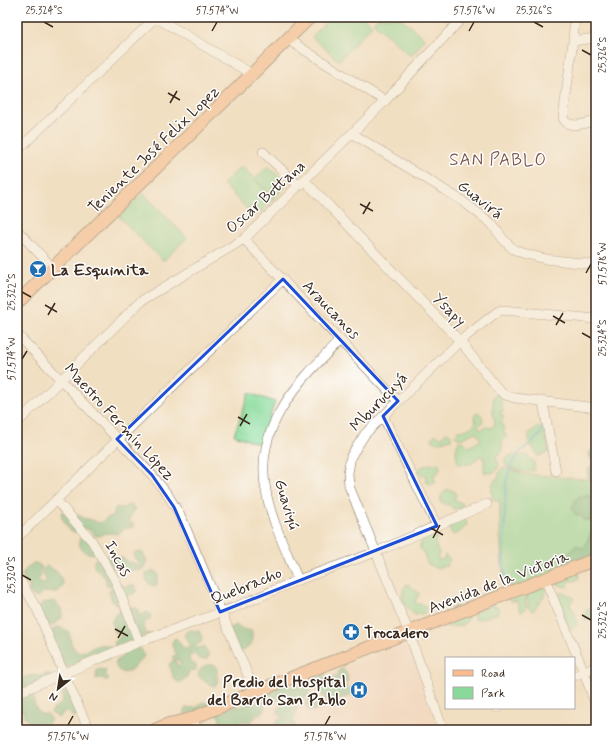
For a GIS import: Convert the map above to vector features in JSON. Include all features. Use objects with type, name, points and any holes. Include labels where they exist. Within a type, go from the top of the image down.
[{"type":"main road","name":"Teniente José Felix Lopez","points":[[17,303],[310,17]]},
{"type":"main road","name":"Avenida de la Victoria","points":[[154,730],[169,724],[190,719],[255,692],[596,559]]},
{"type":"main road","name":"Avenida de la Victoria","points":[[175,730],[190,719]]},
{"type":"street","points":[[17,152],[155,17],[252,74]]},
{"type":"street","name":"Oscar Bottana","points":[[17,423],[141,301],[244,239],[353,134],[463,17]]},
{"type":"street","points":[[575,17],[563,118],[568,124],[575,125],[596,121]]},
{"type":"street","points":[[573,41],[596,38]]},
{"type":"street","points":[[287,39],[385,101]]},
{"type":"street","name":"Guavirá","points":[[353,134],[461,200],[491,223],[513,249],[522,253],[546,259],[596,265]]},
{"type":"street","name":"Ysapy","points":[[263,152],[302,183],[460,341],[497,388],[506,395],[543,403],[596,408]]},
{"type":"street","points":[[17,230],[53,268]]},
{"type":"street","name":"Araucanos","points":[[244,239],[398,401]]},
{"type":"street","points":[[17,538],[283,279]]},
{"type":"street","name":"Mburucuyá","points":[[443,730],[409,633],[349,486],[348,473],[351,456],[365,434],[398,401],[460,341],[497,312],[502,310],[596,319]]},
{"type":"street","name":"Maestro Fermín López","points":[[17,334],[152,475],[171,501],[182,520],[255,692]]},
{"type":"street","name":"Guaviyú","points":[[298,580],[272,514],[266,492],[263,473],[266,444],[276,418],[291,394],[309,372],[340,340]]},
{"type":"street","points":[[543,403],[556,471]]},
{"type":"street","points":[[383,416],[437,526]]},
{"type":"street","name":"Incas","points":[[56,500],[92,541],[115,580],[139,642]]},
{"type":"street","name":"Quebracho","points":[[17,693],[139,642],[220,612],[298,580],[376,552],[487,504]]},
{"type":"street","points":[[17,575],[37,609],[89,730]]},
{"type":"street","points":[[545,580],[584,672],[596,706]]},
{"type":"street","points":[[575,676],[596,667]]},
{"type":"street","points":[[190,719],[197,730]]},
{"type":"highlighted area","points":[[283,279],[398,401],[383,416],[437,526],[220,612],[174,507],[152,475],[117,439]]},
{"type":"shaded area","name":"Predio del Hospital del Barrio San Pablo","points":[[408,642],[438,730],[200,729]]},
{"type":"green space","points":[[330,17],[364,17],[372,25],[339,61],[312,37]]},
{"type":"green space","points":[[378,17],[400,17],[425,39],[411,56],[373,23]]},
{"type":"green space","points":[[242,166],[274,199],[255,217],[223,184]]},
{"type":"green space","points":[[268,166],[288,184],[275,198],[255,179]]},
{"type":"green space","points":[[143,193],[187,238],[163,261],[119,217]]},
{"type":"green space","points":[[249,393],[275,402],[260,444],[234,435]]},
{"type":"green space","points":[[496,394],[499,394],[502,399],[501,402],[503,411],[499,413],[504,416],[501,423],[504,428],[504,433],[507,436],[502,442],[502,452],[495,457],[499,463],[498,469],[492,473],[484,472],[484,458],[479,456],[470,464],[458,464],[456,452],[459,441],[464,442],[469,447],[481,440],[476,432],[460,439],[455,436],[458,431],[468,429],[476,422],[474,416],[478,412],[482,416],[483,421],[478,427],[481,430],[486,427],[492,428],[495,423],[493,397]]},
{"type":"green space","points":[[540,426],[544,429],[549,452],[538,456],[529,441],[529,433]]},
{"type":"green space","points":[[448,432],[451,435],[451,439],[436,443],[433,441],[432,438],[434,435],[441,438]]},
{"type":"green space","points":[[591,450],[596,450],[596,499],[593,498],[591,503],[591,521],[583,520],[583,516],[576,515],[572,509],[579,496],[591,496],[595,486],[588,475],[593,463],[589,455]]},
{"type":"green space","points":[[527,455],[534,462],[534,471],[523,472],[505,465],[505,459],[508,456]]},
{"type":"green space","points":[[596,460],[596,557],[509,591],[503,573],[500,533],[500,502],[494,500],[492,493],[494,481],[499,476],[499,472],[503,467],[522,474],[593,480]]},
{"type":"green space","points":[[439,463],[440,468],[438,473],[433,475],[436,482],[434,484],[430,484],[426,482],[426,475],[422,476],[418,470],[425,465]]},
{"type":"green space","points":[[447,489],[454,491],[456,495],[454,499],[463,504],[461,508],[453,509],[448,503],[447,505],[441,502],[441,496]]},
{"type":"green space","points":[[131,504],[135,509],[132,512],[129,521],[134,527],[125,528],[118,534],[105,533],[96,536],[86,528],[77,533],[69,530],[61,516],[62,512],[71,513],[85,519],[101,523],[105,519],[114,515],[116,507],[122,508]]},
{"type":"green space","points":[[465,517],[467,525],[456,535],[452,534],[450,530],[450,523]]},
{"type":"green space","points":[[595,529],[596,558],[584,555],[583,558],[574,562],[568,561],[567,555],[576,545],[583,548],[590,534]]},
{"type":"green space","points":[[432,531],[437,539],[435,543],[439,554],[437,559],[444,559],[445,555],[450,560],[446,566],[435,568],[427,563],[423,551],[420,549],[422,541]]},
{"type":"green space","points":[[82,535],[91,536],[97,540],[100,546],[95,553],[87,553],[81,549],[79,542]]},
{"type":"green space","points":[[135,552],[142,552],[147,560],[144,568],[141,570],[122,570],[113,563],[120,557],[129,563],[133,562],[135,565],[138,564],[138,561],[134,558]]},
{"type":"green space","points":[[101,556],[107,556],[111,559],[113,585],[106,585],[106,579],[94,567],[94,560]]},
{"type":"green space","points":[[33,563],[37,563],[42,567],[40,572],[41,577],[38,580],[40,583],[45,583],[46,580],[42,571],[47,566],[51,567],[61,577],[63,581],[62,588],[56,592],[42,593],[39,597],[35,597],[30,593],[30,586],[25,583],[22,576],[25,570]]},
{"type":"green space","points":[[578,570],[579,577],[577,580],[568,582],[569,585],[567,587],[559,585],[557,580]]},
{"type":"green space","points":[[151,571],[155,571],[159,575],[157,585],[155,587],[149,584],[146,578],[146,574]]},
{"type":"green space","points":[[407,584],[419,593],[415,600],[416,604],[423,604],[426,607],[425,613],[416,615],[406,606],[403,592]]},
{"type":"green space","points":[[542,584],[545,589],[544,596],[533,611],[529,606],[527,596],[531,592],[531,589]]},
{"type":"green space","points":[[122,585],[126,587],[132,585],[135,586],[137,590],[134,594],[126,596],[121,604],[116,605],[112,601],[109,592],[112,586]]},
{"type":"green space","points":[[521,591],[527,596],[525,603],[527,607],[522,612],[520,611],[517,601],[510,601],[508,598]]},
{"type":"green space","points":[[560,593],[565,593],[574,598],[570,604],[575,614],[577,625],[570,629],[555,600]]},
{"type":"green space","points":[[54,601],[62,609],[62,618],[53,626],[43,624],[37,611],[42,603]]},
{"type":"green space","points":[[595,604],[596,620],[585,620],[586,611]]},
{"type":"green space","points":[[454,605],[468,615],[468,620],[459,626],[447,627],[448,623],[444,613],[446,611],[450,611]]},
{"type":"green space","points":[[489,605],[498,607],[499,610],[497,614],[490,614],[484,618],[474,619],[474,612],[478,609],[482,610],[487,608]]},
{"type":"green space","points":[[132,607],[138,609],[139,616],[147,612],[151,615],[150,619],[144,623],[143,626],[146,633],[151,634],[116,647],[114,643],[122,634],[114,632],[112,624],[113,619],[118,612],[125,612]]},
{"type":"green space","points":[[236,625],[243,629],[252,631],[252,643],[240,653],[230,650],[225,635],[225,631]]},
{"type":"green space","points":[[57,627],[68,631],[71,644],[77,652],[86,651],[98,645],[108,645],[111,647],[112,656],[101,662],[82,658],[80,659],[80,662],[67,668],[56,666],[52,661],[54,659],[49,632]]},
{"type":"green space","points":[[187,631],[199,631],[202,637],[201,643],[195,647],[198,648],[204,646],[209,655],[207,659],[204,660],[199,659],[195,654],[189,656],[190,662],[196,665],[196,670],[190,670],[187,677],[179,683],[173,678],[169,664],[172,661],[175,661],[179,666],[181,664],[179,660],[174,660],[172,658],[173,656],[177,655],[172,647],[172,643],[176,638],[183,648],[188,649],[189,645],[184,635]]},
{"type":"green space","points":[[137,646],[142,650],[144,656],[143,658],[129,671],[124,673],[118,670],[115,664],[117,660],[122,657],[124,652]]},
{"type":"green space","points":[[206,665],[214,666],[217,669],[218,682],[216,686],[206,682],[198,675],[200,670]]},
{"type":"green space","points":[[340,669],[343,669],[347,674],[348,681],[345,685],[352,693],[349,697],[342,697],[337,706],[333,708],[327,703],[314,686],[312,674],[324,672],[326,674],[324,678],[326,680],[332,679],[334,676],[337,676]]},
{"type":"green space","points":[[97,670],[106,670],[105,675],[109,678],[108,681],[101,678],[95,679],[98,675],[96,674]]},
{"type":"green space","points":[[49,673],[51,676],[38,686],[40,692],[34,696],[34,698],[35,706],[39,713],[48,714],[51,721],[41,730],[33,730],[32,728],[39,726],[39,723],[33,726],[23,716],[24,711],[17,711],[17,676],[22,681],[24,680],[23,678],[32,675],[39,676]]},
{"type":"green space","points":[[276,676],[292,687],[300,684],[310,690],[307,697],[300,700],[295,699],[293,702],[297,711],[293,720],[295,726],[292,730],[274,729],[277,721],[283,718],[278,712],[278,709],[282,704],[276,698],[267,702],[264,705],[266,709],[251,722],[239,721],[237,730],[199,730],[200,725],[203,723],[212,725],[219,724],[220,719],[217,714],[235,705],[239,707],[250,703],[256,704],[260,691],[265,683],[272,677]]},
{"type":"green space","points":[[63,690],[69,692],[74,705],[73,707],[78,711],[78,715],[74,718],[67,711],[64,712],[59,718],[51,713],[53,709],[63,702]]},
{"type":"green space","points":[[310,698],[314,700],[317,705],[316,709],[313,711],[309,710],[306,706],[307,700]]},
{"type":"green space","points":[[202,702],[208,703],[210,707],[184,715],[185,708],[197,707]]},
{"type":"waterway","points":[[510,588],[503,566],[506,482],[511,465],[520,452],[540,435],[544,423]]},
{"type":"place","name":"La Esquinita","points":[[38,269]]},
{"type":"place","name":"Trocadero","points":[[351,632]]},
{"type":"place","name":"Predio del Hospital del Barrio San Pablo","points":[[359,690]]},
{"type":"district","name":"SAN PABLO","points":[[498,159]]}]
